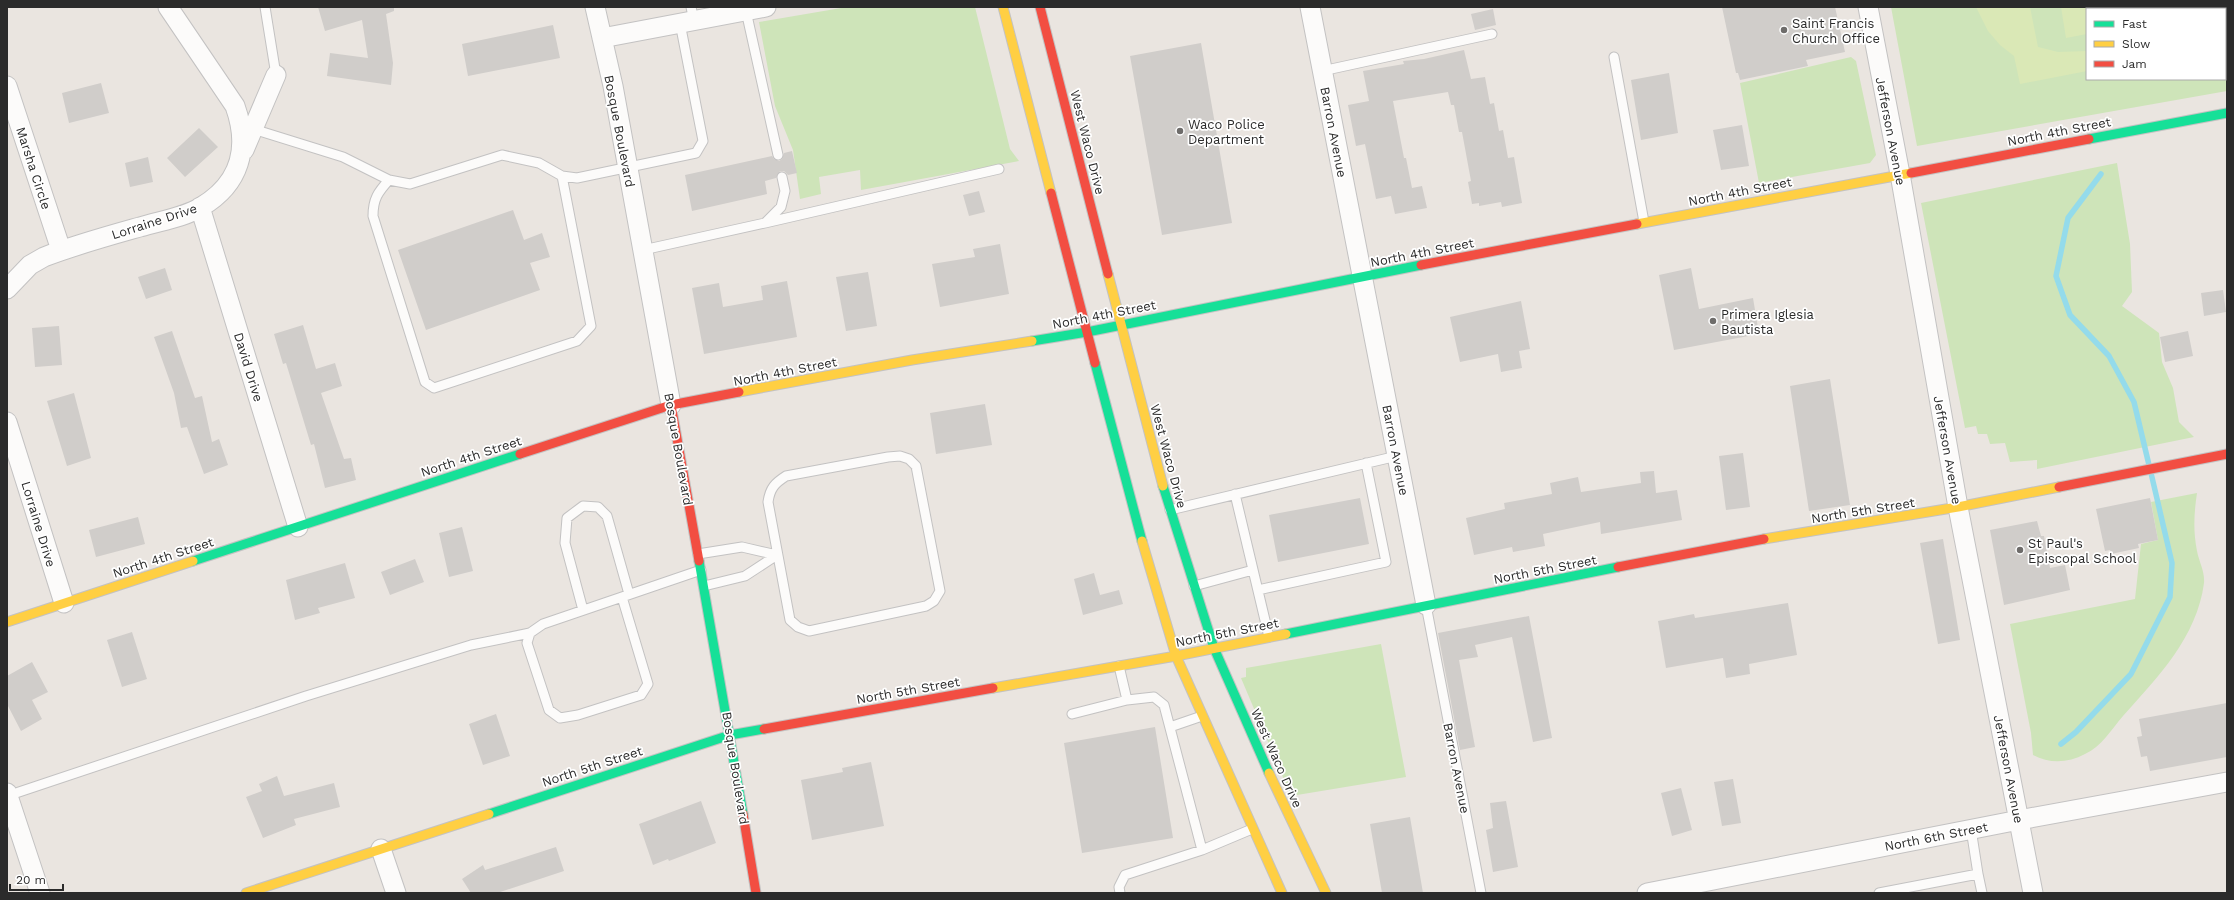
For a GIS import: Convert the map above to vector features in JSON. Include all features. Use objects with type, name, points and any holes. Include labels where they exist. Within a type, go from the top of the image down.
[{"type":"main road","points":[[1003,7],[1128,492],[1176,656],[1252,829],[1282,893]]},
{"type":"main road","name":"West Waco Drive","points":[[1040,7],[1155,461],[1214,648],[1275,786],[1326,893]]},
{"type":"main road","name":"North 4th Street","points":[[7,622],[671,405],[912,360],[1087,332],[1362,276],[2227,113]]},
{"type":"main road","name":"Bosque Boulevard","points":[[671,405],[730,735],[756,893]]},
{"type":"main road","name":"North 5th Street","points":[[246,893],[730,735],[1176,656],[1426,605],[1565,579],[1701,550],[1958,507],[2104,477],[2227,454]]},
{"type":"street","name":"Lorraine Drive","points":[[7,290],[30,265],[61,250],[200,208],[222,192],[238,165],[242,147],[242,136],[240,120],[235,106],[168,7]]},
{"type":"street","name":"Bosque Boulevard","points":[[595,7],[627,166],[671,405]]},
{"type":"street","points":[[602,38],[688,17],[746,11],[766,7]]},
{"type":"street","name":"Barron Avenue","points":[[1310,7],[1426,605]]},
{"type":"street","name":"Jefferson Avenue","points":[[1868,7],[1900,174],[1958,507],[2033,893]]},
{"type":"street","points":[[238,165],[276,76]]},
{"type":"street","name":"Marsha Circle","points":[[7,86],[61,250]]},
{"type":"street","name":"David Drive","points":[[200,208],[298,527]]},
{"type":"street","name":"Lorraine Drive","points":[[7,422],[64,604]]},
{"type":"street","name":"North 6th Street","points":[[1650,893],[1971,829],[2227,782]]},
{"type":"street","points":[[7,795],[40,893]]},
{"type":"street","points":[[381,849],[396,893]]},
{"type":"lane","points":[[265,7],[276,76]]},
{"type":"lane","points":[[746,11],[778,155]]},
{"type":"lane","points":[[253,129],[343,157],[389,180],[410,184],[502,155],[539,163],[562,176],[577,178],[696,152],[703,141],[688,17]]},
{"type":"lane","points":[[1322,71],[1492,34]]},
{"type":"lane","points":[[1614,57],[1644,222]]},
{"type":"lane","points":[[643,250],[999,168]]},
{"type":"lane","points":[[389,180],[376,194],[373,204],[373,216],[425,382],[434,388],[577,341],[591,326],[562,176]]},
{"type":"lane","points":[[765,223],[781,207],[785,191],[782,177]]},
{"type":"lane","points":[[900,456],[909,459],[916,466],[940,591],[934,601],[926,606],[809,631],[798,627],[790,620],[777,555],[768,502],[770,490],[776,482],[786,476],[900,456]]},
{"type":"lane","points":[[1170,510],[1397,456]]},
{"type":"lane","points":[[1258,590],[1386,562],[1366,464]]},
{"type":"lane","points":[[1235,494],[1269,637]]},
{"type":"lane","points":[[530,633],[527,643],[549,710],[560,718],[578,715],[641,695],[648,684],[607,516],[598,507],[583,506],[567,518],[564,543],[583,610]]},
{"type":"lane","points":[[698,554],[742,547],[777,555]]},
{"type":"lane","points":[[704,586],[745,576],[777,555]]},
{"type":"lane","points":[[7,795],[314,694],[471,645],[530,633],[543,624],[701,570]]},
{"type":"lane","points":[[1194,586],[1253,570]]},
{"type":"lane","name":"Barron Avenue","points":[[1426,605],[1481,893]]},
{"type":"lane","points":[[1119,666],[1127,700]]},
{"type":"lane","points":[[1072,714],[1127,700],[1154,697],[1164,705],[1202,850]]},
{"type":"lane","points":[[1170,727],[1202,716]]},
{"type":"lane","points":[[1120,893],[1119,887],[1125,875],[1202,850],[1252,829]]},
{"type":"lane","points":[[1971,829],[1982,893]]},
{"type":"lane","points":[[1879,893],[1978,874]]},
{"type":"green space","points":[[847,7],[975,7],[1010,149],[1019,161],[861,190],[860,170],[819,177],[821,194],[800,199],[793,150],[775,106],[759,22]]},
{"type":"green space","points":[[1891,7],[2227,7],[2227,91],[1917,146]]},
{"type":"green space","points":[[1976,7],[2030,7],[2038,47],[2058,52],[2086,51],[2086,71],[2020,84],[2014,56],[2000,45],[1988,31]]},
{"type":"green space","points":[[2061,7],[2227,7],[2227,9],[2086,8],[2086,34],[2066,38]]},
{"type":"green space","points":[[1851,57],[1856,61],[1876,155],[1870,163],[1759,183],[1740,83]]},
{"type":"green space","points":[[2117,163],[2130,244],[2132,292],[2122,306],[2159,333],[2162,362],[2173,388],[2179,422],[2194,437],[2037,469],[2037,460],[2010,462],[2005,443],[1990,444],[1987,434],[1978,434],[1976,426],[1965,428],[1921,203]]},
{"type":"green space","points":[[2197,493],[2194,529],[2198,555],[2204,574],[2204,583],[2200,603],[2185,639],[2162,671],[2106,737],[2091,751],[2066,761],[2046,760],[2033,755],[2031,733],[2010,624],[2135,599],[2141,544],[2158,540],[2151,502]]},
{"type":"green space","points":[[1381,644],[1406,777],[1291,796],[1241,678],[1246,677],[1246,668]]},
{"type":"building","points":[[318,7],[394,7],[394,11],[386,14],[393,63],[391,85],[327,76],[330,53],[368,58],[362,20],[325,31]]},
{"type":"building","name":"Saint Francis Church Office","points":[[1722,7],[1835,7],[1845,52],[1806,60],[1808,66],[1740,80],[1738,73],[1736,73]]},
{"type":"building","points":[[1493,9],[1496,25],[1475,30],[1471,14]]},
{"type":"building","points":[[553,25],[560,58],[468,76],[462,44]]},
{"type":"building","name":"Waco Police Department","points":[[1201,43],[1232,223],[1162,235],[1130,56]]},
{"type":"building","points":[[1464,50],[1471,79],[1485,77],[1490,104],[1494,103],[1499,131],[1503,130],[1508,158],[1514,157],[1522,203],[1502,207],[1501,202],[1479,206],[1479,203],[1472,204],[1468,182],[1471,181],[1462,132],[1459,132],[1454,105],[1451,105],[1448,92],[1393,101],[1404,158],[1406,158],[1412,188],[1422,186],[1427,208],[1395,214],[1391,196],[1376,199],[1365,144],[1356,146],[1348,105],[1369,101],[1363,71],[1404,64],[1403,61],[1424,59]]},
{"type":"building","points":[[1669,73],[1678,133],[1641,140],[1631,80]]},
{"type":"building","points":[[101,83],[109,113],[69,123],[62,93]]},
{"type":"building","points":[[1742,125],[1749,166],[1721,170],[1713,130]]},
{"type":"building","points":[[199,128],[218,147],[185,177],[167,158]]},
{"type":"building","points":[[792,151],[797,173],[788,175],[784,171],[780,171],[776,178],[765,181],[767,194],[692,211],[685,175],[772,156],[774,159],[779,161],[782,159],[784,153]]},
{"type":"building","points":[[148,157],[153,182],[130,187],[125,163]]},
{"type":"building","points":[[979,191],[985,212],[969,216],[963,195]]},
{"type":"building","points":[[513,210],[524,240],[542,233],[550,257],[530,263],[540,290],[426,330],[398,250]]},
{"type":"building","points":[[1000,244],[1009,294],[940,307],[932,264],[975,257],[973,249]]},
{"type":"building","points":[[165,268],[172,290],[146,299],[138,277]]},
{"type":"building","name":"Primera Iglesia Bautista","points":[[1691,268],[1699,309],[1753,298],[1759,334],[1674,350],[1659,275]]},
{"type":"building","points":[[868,272],[877,326],[846,331],[836,277]]},
{"type":"building","points":[[787,281],[797,337],[704,354],[692,288],[719,283],[723,307],[763,300],[761,286]]},
{"type":"building","points":[[2223,290],[2226,312],[2204,316],[2201,293]]},
{"type":"building","points":[[1521,301],[1530,349],[1519,351],[1522,368],[1501,372],[1498,354],[1460,362],[1450,317]]},
{"type":"building","points":[[303,325],[316,369],[335,363],[342,386],[321,393],[344,459],[351,458],[356,480],[325,488],[314,444],[311,445],[286,363],[283,364],[274,334]]},
{"type":"building","points":[[59,326],[62,365],[35,367],[32,328]]},
{"type":"building","points":[[172,331],[195,398],[202,396],[212,442],[219,439],[228,465],[204,474],[187,427],[181,428],[174,393],[154,337]]},
{"type":"building","points":[[2188,331],[2193,356],[2165,362],[2160,337]]},
{"type":"building","points":[[1830,379],[1850,505],[1809,511],[1790,386]]},
{"type":"building","points":[[74,393],[91,458],[67,466],[47,401]]},
{"type":"building","points":[[985,404],[992,445],[936,454],[930,413]]},
{"type":"building","points":[[1743,453],[1750,507],[1726,510],[1719,456]]},
{"type":"building","points":[[1654,471],[1656,493],[1677,490],[1682,520],[1601,534],[1600,522],[1543,534],[1545,546],[1513,552],[1512,547],[1474,555],[1466,518],[1505,509],[1504,503],[1552,494],[1550,483],[1578,477],[1581,492],[1641,483],[1640,472]]},
{"type":"building","points":[[1360,498],[1369,544],[1278,562],[1269,515]]},
{"type":"building","points":[[2150,498],[2158,540],[2138,544],[2139,548],[2111,554],[2110,550],[2105,551],[2096,509]]},
{"type":"building","points":[[138,517],[145,544],[96,557],[89,530]]},
{"type":"building","name":"St Paul's Episcopal School","points":[[2037,521],[2041,536],[2044,536],[2050,568],[2065,565],[2070,590],[2004,605],[1990,530]]},
{"type":"building","points":[[462,527],[473,571],[449,577],[439,533]]},
{"type":"building","points":[[1943,539],[1960,640],[1938,644],[1920,543]]},
{"type":"building","points":[[415,559],[424,582],[390,595],[381,572]]},
{"type":"building","points":[[345,563],[355,598],[318,608],[320,613],[295,620],[286,580]]},
{"type":"building","points":[[1094,573],[1100,595],[1119,590],[1123,604],[1083,615],[1074,579]]},
{"type":"building","points":[[1788,603],[1797,655],[1749,664],[1750,674],[1726,678],[1723,658],[1666,668],[1658,621],[1694,614],[1695,618]]},
{"type":"building","points":[[1529,616],[1552,738],[1533,742],[1512,637],[1475,645],[1478,657],[1459,660],[1475,747],[1460,750],[1438,633]]},
{"type":"building","points":[[132,632],[147,679],[122,687],[107,640]]},
{"type":"building","points":[[32,662],[48,692],[32,700],[42,719],[21,731],[7,704],[7,676]]},
{"type":"building","points":[[2227,703],[2227,757],[2150,771],[2147,756],[2141,757],[2137,737],[2142,736],[2139,719]]},
{"type":"building","points":[[496,714],[510,756],[483,765],[469,724]]},
{"type":"building","points":[[1155,727],[1173,838],[1082,853],[1064,743]]},
{"type":"building","points":[[871,762],[884,826],[812,840],[801,780],[843,772],[842,768]]},
{"type":"building","points":[[277,776],[284,796],[334,783],[340,807],[294,819],[296,825],[263,838],[246,797],[262,791],[259,784]]},
{"type":"building","points":[[1733,779],[1741,823],[1722,826],[1714,782]]},
{"type":"building","points":[[1681,788],[1692,830],[1672,836],[1661,793]]},
{"type":"building","points":[[701,801],[716,843],[669,861],[668,859],[653,865],[639,824]]},
{"type":"building","points":[[1506,801],[1518,867],[1493,872],[1486,830],[1493,828],[1490,803]]},
{"type":"building","points":[[1410,817],[1423,893],[1382,893],[1370,824]]},
{"type":"building","points":[[556,847],[564,871],[497,893],[471,893],[462,879],[483,865],[485,870]]},
{"type":"waterway","points":[[2101,174],[2068,218],[2056,276],[2070,315],[2109,356],[2134,402],[2149,465]]},
{"type":"waterway","points":[[2061,744],[2076,732],[2131,674],[2170,597],[2172,563],[2151,473]]},
{"type":"traffic: fast","points":[[2089,139],[2227,113]]},
{"type":"traffic: fast","points":[[1032,341],[1087,332],[1421,265]]},
{"type":"traffic: fast","points":[[1095,363],[1142,541]]},
{"type":"traffic: fast","points":[[193,561],[520,454]]},
{"type":"traffic: fast","points":[[1163,486],[1214,648],[1269,773]]},
{"type":"traffic: fast","points":[[699,561],[743,814]]},
{"type":"traffic: fast","points":[[1286,634],[1618,567]]},
{"type":"traffic: fast","points":[[489,814],[730,735],[764,729]]},
{"type":"traffic: slow","points":[[1003,7],[1051,193]]},
{"type":"traffic: slow","points":[[1637,224],[1911,173]]},
{"type":"traffic: slow","points":[[1108,274],[1163,486]]},
{"type":"traffic: slow","points":[[739,392],[912,360],[1032,341]]},
{"type":"traffic: slow","points":[[1764,539],[1958,507],[2059,487]]},
{"type":"traffic: slow","points":[[1142,541],[1176,656],[1282,893]]},
{"type":"traffic: slow","points":[[7,622],[193,561]]},
{"type":"traffic: slow","points":[[993,688],[1176,656],[1286,634]]},
{"type":"traffic: slow","points":[[1269,773],[1326,893]]},
{"type":"traffic: slow","points":[[246,893],[489,814]]},
{"type":"traffic: jam","points":[[1040,7],[1108,274]]},
{"type":"traffic: jam","points":[[1911,173],[2089,139]]},
{"type":"traffic: jam","points":[[1051,193],[1095,363]]},
{"type":"traffic: jam","points":[[1421,265],[1637,224]]},
{"type":"traffic: jam","points":[[520,454],[671,405],[739,392]]},
{"type":"traffic: jam","points":[[671,405],[699,561]]},
{"type":"traffic: jam","points":[[2059,487],[2227,454]]},
{"type":"traffic: jam","points":[[1618,567],[1764,539]]},
{"type":"traffic: jam","points":[[764,729],[993,688]]},
{"type":"traffic: jam","points":[[743,814],[756,893]]},
{"type":"place","name":"Saint Francis Church Office","points":[[1784,30]]},
{"type":"place","name":"Waco Police Department","points":[[1180,131]]},
{"type":"place","name":"Primera Iglesia Bautista","points":[[1713,321]]},
{"type":"place","name":"St Paul's Episcopal School","points":[[2020,550]]}]
